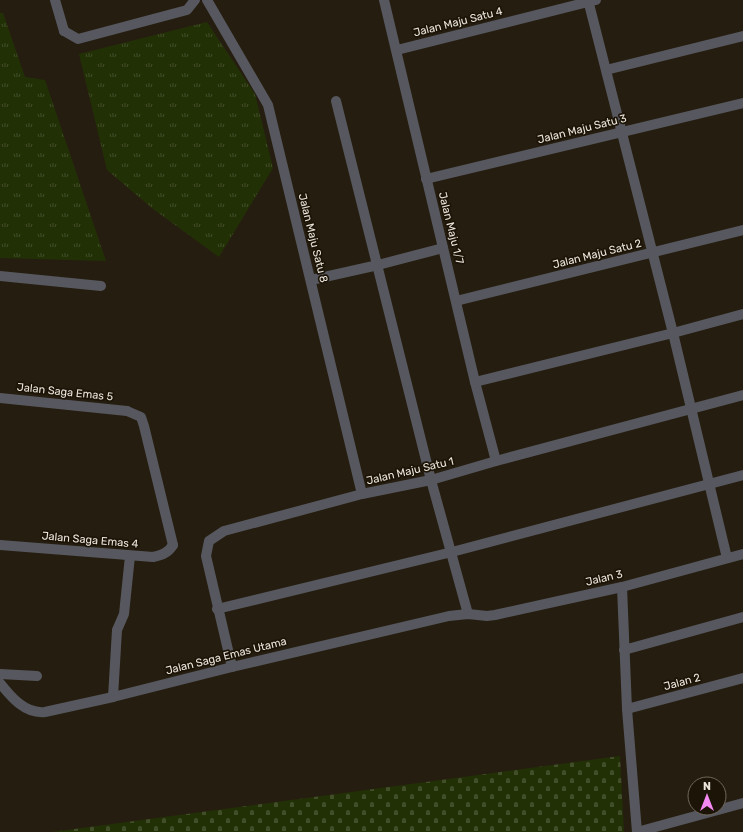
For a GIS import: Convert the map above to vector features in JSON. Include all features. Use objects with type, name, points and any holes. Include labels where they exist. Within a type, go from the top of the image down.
[{"type":"street","points":[[55,0],[64,31],[78,39],[187,10],[196,0]]},
{"type":"street","name":"Jalan Maju Satu 8","points":[[207,0],[268,105],[362,494]]},
{"type":"street","name":"Jalan Maju 1/7","points":[[384,0],[475,382],[496,461]]},
{"type":"street","points":[[590,1],[692,410],[727,558]]},
{"type":"street","name":"Jalan Maju Satu 4","points":[[396,50],[590,1]]},
{"type":"street","points":[[606,70],[743,36]]},
{"type":"street","points":[[336,101],[431,480],[468,614]]},
{"type":"street","name":"Jalan Maju Satu 3","points":[[426,179],[743,103]]},
{"type":"street","name":"Jalan Maju Satu 2","points":[[456,301],[743,230]]},
{"type":"street","points":[[311,280],[378,265],[443,248]]},
{"type":"street","points":[[0,276],[101,286]]},
{"type":"street","points":[[475,382],[673,333],[743,314]]},
{"type":"street","name":"Jalan Maju Satu 1","points":[[232,667],[217,609],[206,556],[209,541],[224,531],[362,494],[431,480],[496,461],[692,410],[743,395]]},
{"type":"street","name":"Jalan Saga Emas 5","points":[[0,398],[127,411],[141,417],[173,545]]},
{"type":"street","points":[[217,609],[452,552],[743,475]]},
{"type":"street","name":"Jalan Saga Emas 4","points":[[0,545],[153,557],[164,554],[170,550],[173,545]]},
{"type":"street","name":"Jalan 3","points":[[468,614],[487,616],[495,615],[622,586],[743,554]]},
{"type":"street","points":[[113,697],[117,630],[124,614],[130,556]]},
{"type":"street","points":[[622,586],[627,709],[637,832],[743,803]]},
{"type":"street","name":"Jalan Saga Emas Utama","points":[[0,683],[17,702],[36,713],[113,697],[232,667],[449,616],[468,614]]},
{"type":"street","points":[[624,650],[743,617]]},
{"type":"street","points":[[0,674],[37,676]]},
{"type":"street","name":"Jalan 2","points":[[627,709],[743,678]]},
{"type":"green space","points":[[0,13],[3,13],[25,77],[45,80],[106,261],[0,258]]},
{"type":"green space","points":[[207,22],[255,94],[273,168],[219,257],[153,209],[107,170],[79,54]]},
{"type":"green space","points":[[620,756],[624,832],[52,832]]}]
